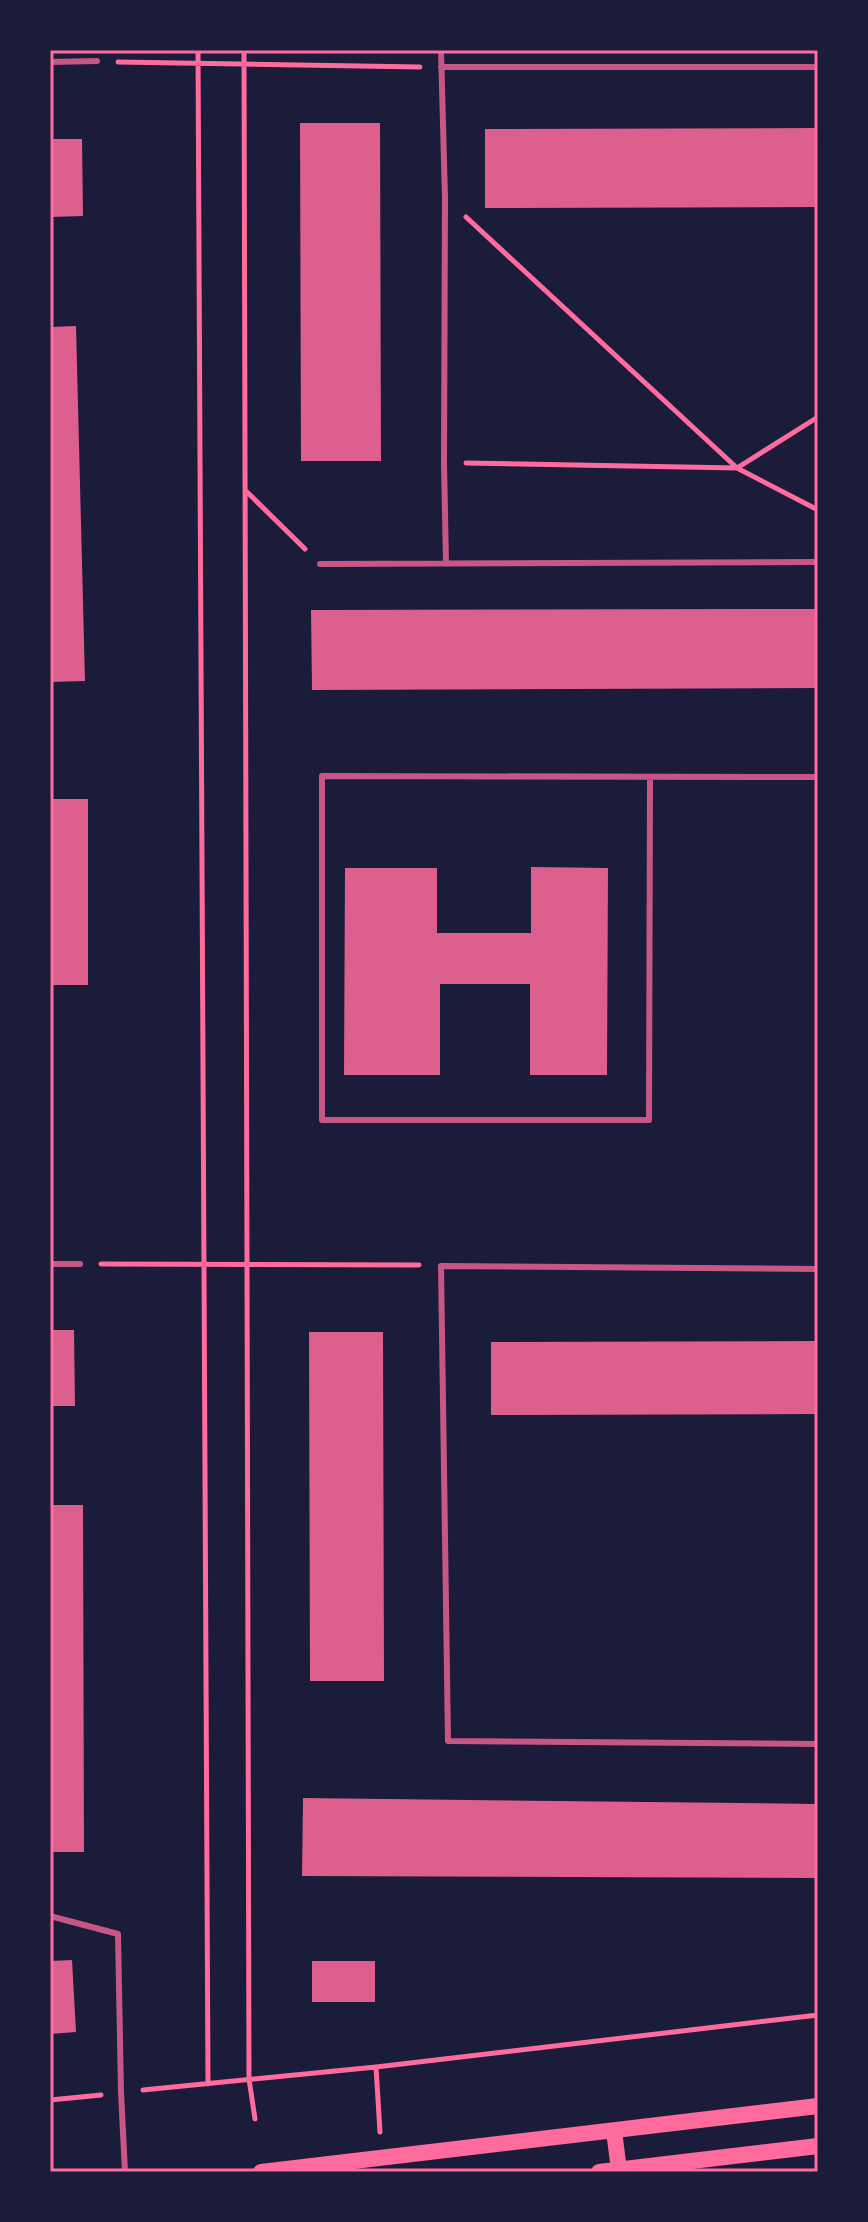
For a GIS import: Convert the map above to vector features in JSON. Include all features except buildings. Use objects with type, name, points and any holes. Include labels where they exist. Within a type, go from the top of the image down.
[{"type":"main road","points":[[261,2172],[818,2106]]},
{"type":"main road","points":[[614,2131],[619,2171]]},
{"type":"main road","points":[[599,2172],[818,2146]]},
{"type":"lane","points":[[441,50],[445,198],[446,563]]},
{"type":"lane","points":[[50,62],[97,61]]},
{"type":"lane","points":[[441,67],[818,67]]},
{"type":"lane","points":[[320,564],[818,562]]},
{"type":"lane","points":[[650,777],[649,1120],[322,1120],[322,776],[818,777]]},
{"type":"lane","points":[[50,1264],[80,1264]]},
{"type":"lane","points":[[818,1269],[441,1266],[448,1741],[818,1744]]},
{"type":"lane","points":[[50,1916],[118,1934],[125,2172]]},
{"type":"path","points":[[198,50],[208,2084]]},
{"type":"path","points":[[244,50],[249,2079],[255,2119]]},
{"type":"path","points":[[97,61],[441,67]]},
{"type":"path","points":[[445,198],[737,468],[818,510]]},
{"type":"path","points":[[444,463],[737,468],[818,417]]},
{"type":"path","points":[[246,490],[320,564]]},
{"type":"path","points":[[80,1264],[441,1266]]},
{"type":"path","points":[[136,2090],[376,2067],[818,2015]]},
{"type":"path","points":[[376,2067],[380,2132]]},
{"type":"path","points":[[50,2100],[105,2094]]}]
